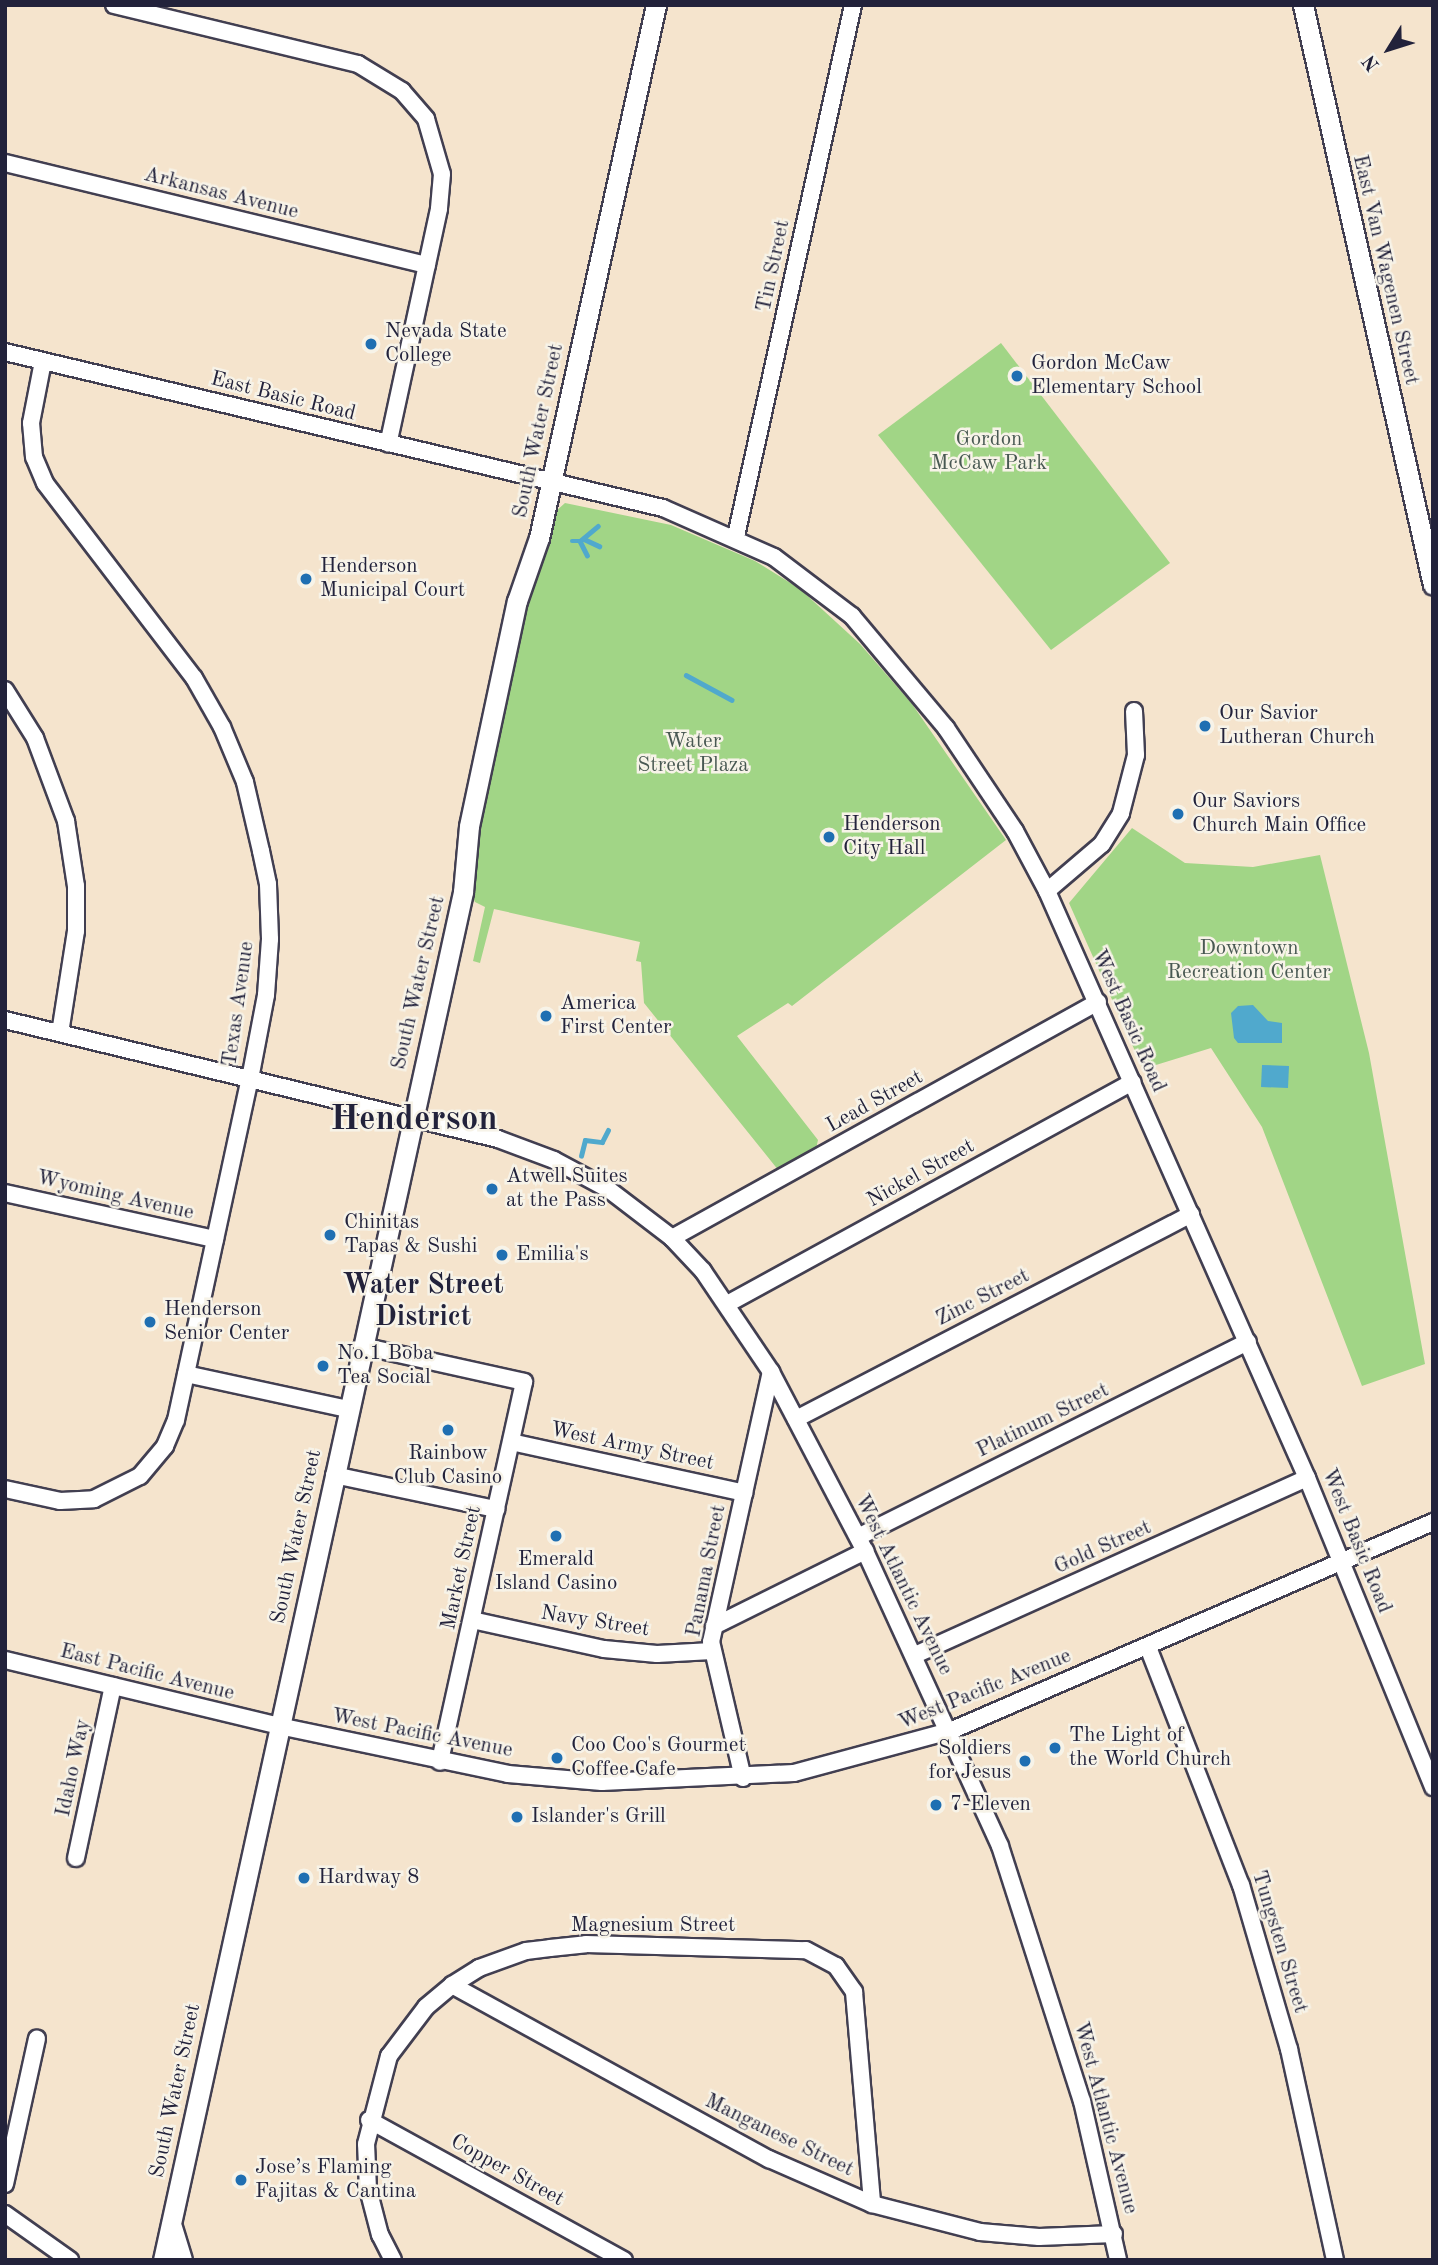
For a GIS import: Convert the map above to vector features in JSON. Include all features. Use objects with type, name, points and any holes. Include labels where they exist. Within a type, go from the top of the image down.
[{"type":"main road","name":"South Water Street","points":[[163,2260],[463,892],[469,826],[511,628],[551,482],[656,5]]},
{"type":"main road","name":"East Van Wagenen Street","points":[[1303,5],[1433,585]]},
{"type":"main road","points":[[171,2224],[182,2260]]},
{"type":"street","points":[[114,5],[358,64],[402,91],[426,119],[436,143],[442,174],[427,265],[388,444]]},
{"type":"street","name":"Tin Street","points":[[736,536],[853,5]]},
{"type":"street","name":"Arkansas Avenue","points":[[5,163],[427,265]]},
{"type":"street","name":"East Basic Road","points":[[5,352],[551,482]]},
{"type":"street","name":"Texas Avenue","points":[[5,1489],[60,1501],[94,1499],[139,1476],[165,1446],[186,1374],[250,1079],[266,995],[270,939],[268,884],[245,782],[194,678],[45,483],[34,457],[30,423],[43,361]]},
{"type":"street","name":"West Basic Road","points":[[551,482],[663,508],[736,536],[825,592],[897,664],[984,785],[1046,891],[1098,1002],[1307,1478],[1433,1787]]},
{"type":"street","points":[[5,690],[35,738],[66,821],[76,886],[76,931],[60,1033]]},
{"type":"street","points":[[1046,891],[1102,844],[1121,813],[1136,755],[1134,712]]},
{"type":"street","name":"Lead Street","points":[[672,1238],[1098,1002]]},
{"type":"street","name":"West Atlantic Avenue","points":[[5,1020],[498,1139],[554,1160],[608,1189],[672,1238],[729,1303],[771,1372],[861,1544],[950,1731],[1000,1846],[1035,1945],[1082,2101],[1118,2260]]},
{"type":"street","name":"Nickel Street","points":[[729,1303],[1133,1082]]},
{"type":"street","name":"Wyoming Avenue","points":[[5,1193],[215,1239]]},
{"type":"street","name":"Zinc Street","points":[[796,1419],[1191,1213]]},
{"type":"street","name":"Platinum Street","points":[[714,1626],[861,1544],[1248,1342]]},
{"type":"street","name":"Market Street","points":[[362,1346],[524,1382],[440,1762]]},
{"type":"street","name":"Panama Street","points":[[743,1778],[712,1651],[714,1626],[771,1372]]},
{"type":"street","points":[[186,1374],[348,1409]]},
{"type":"street","name":"West Army Street","points":[[511,1442],[744,1493]]},
{"type":"street","points":[[334,1475],[496,1509]]},
{"type":"street","name":"Gold Street","points":[[915,1655],[1307,1478]]},
{"type":"street","name":"West Pacific Avenue","points":[[279,1726],[440,1762],[508,1774],[602,1782],[743,1778],[794,1773],[950,1731],[1433,1522]]},
{"type":"street","name":"Navy Street","points":[[472,1620],[604,1649],[657,1654],[712,1651]]},
{"type":"street","name":"Tungsten Street","points":[[1148,1647],[1241,1885],[1289,2049],[1335,2260]]},
{"type":"street","name":"East Pacific Avenue","points":[[5,1660],[279,1726]]},
{"type":"street","name":"Idaho Way","points":[[76,1858],[113,1686]]},
{"type":"street","name":"Magnesium Street","points":[[393,2260],[380,2235],[368,2189],[369,2120],[390,2056],[426,2007],[452,1985],[478,1968],[526,1951],[586,1944],[806,1950],[836,1966],[854,1992],[872,2204]]},
{"type":"street","name":"Manganese Street","points":[[452,1985],[769,2159],[872,2204],[980,2232],[1039,2237],[1114,2234]]},
{"type":"street","points":[[5,2184],[37,2038]]},
{"type":"street","name":"Copper Street","points":[[369,2120],[624,2260]]},
{"type":"street","points":[[5,2214],[70,2260]]},
{"type":"green space","name":"Gordon McCaw Park","points":[[1001,343],[1170,563],[1051,650],[878,435]]},
{"type":"green space","name":"Water Street Plaza","points":[[565,503],[671,525],[755,561],[800,589],[860,644],[912,704],[1006,840],[792,1006],[788,1003],[737,1036],[818,1140],[816,1149],[779,1171],[644,1003],[641,962],[636,961],[640,942],[494,909],[480,963],[473,961],[485,907],[475,902],[471,893],[475,833],[527,593],[547,546],[555,512]]},
{"type":"green space","name":"Downtown Recreation Center","points":[[1132,828],[1185,863],[1253,867],[1320,855],[1369,1053],[1425,1364],[1362,1386],[1262,1127],[1211,1048],[1143,1069],[1069,903]]},
{"type":"water","points":[[1253,1005],[1268,1021],[1282,1023],[1282,1043],[1238,1043],[1234,1038],[1231,1013],[1238,1006]]},
{"type":"water","points":[[1262,1065],[1289,1066],[1288,1088],[1261,1087]]},
{"type":"waterway","points":[[572,541],[580,541],[598,526]]},
{"type":"waterway","points":[[584,539],[599,546]]},
{"type":"waterway","points":[[580,541],[587,555]]},
{"type":"waterway","points":[[686,675],[732,700]]},
{"type":"waterway","points":[[581,1156],[585,1140],[602,1142],[608,1130]]},
{"type":"place","name":"Nevada State College","points":[[371,344]]},
{"type":"place","name":"Gordon McCaw Elementary School","points":[[1017,376]]},
{"type":"place","name":"Henderson Municipal Court","points":[[306,579]]},
{"type":"place","name":"Our Savior Lutheran Church","points":[[1205,726]]},
{"type":"place","name":"Our Saviors Church Main Office","points":[[1178,814]]},
{"type":"place","name":"Henderson City Hall","points":[[829,837]]},
{"type":"place","name":"America First Center","points":[[546,1016]]},
{"type":"place","name":"Atwell Suites at the Pass","points":[[492,1189]]},
{"type":"place","name":"Chinitas Tapas & Sushi","points":[[330,1235]]},
{"type":"place","name":"Emilia's","points":[[502,1255]]},
{"type":"place","name":"Henderson Senior Center","points":[[150,1322]]},
{"type":"place","name":"No.1 Boba Tea Social","points":[[323,1366]]},
{"type":"place","name":"Rainbow Club Casino","points":[[448,1430]]},
{"type":"place","name":"Emerald Island Casino","points":[[556,1536]]},
{"type":"place","name":"The Light of the World Church","points":[[1055,1748]]},
{"type":"place","name":"Coo Coo's Gourmet Coffee Cafe","points":[[557,1758]]},
{"type":"place","name":"Soldiers for Jesus","points":[[1025,1761]]},
{"type":"place","name":"7-Eleven","points":[[936,1805]]},
{"type":"place","name":"Islander's Grill","points":[[517,1817]]},
{"type":"place","name":"Hardway 8","points":[[304,1878]]},
{"type":"place","name":"Jose’s Flaming Fajitas & Cantina","points":[[241,2180]]},
{"type":"district","name":"Henderson","points":[[414,1120]]},
{"type":"district","name":"Water Street District","points":[[423,1302]]}]
